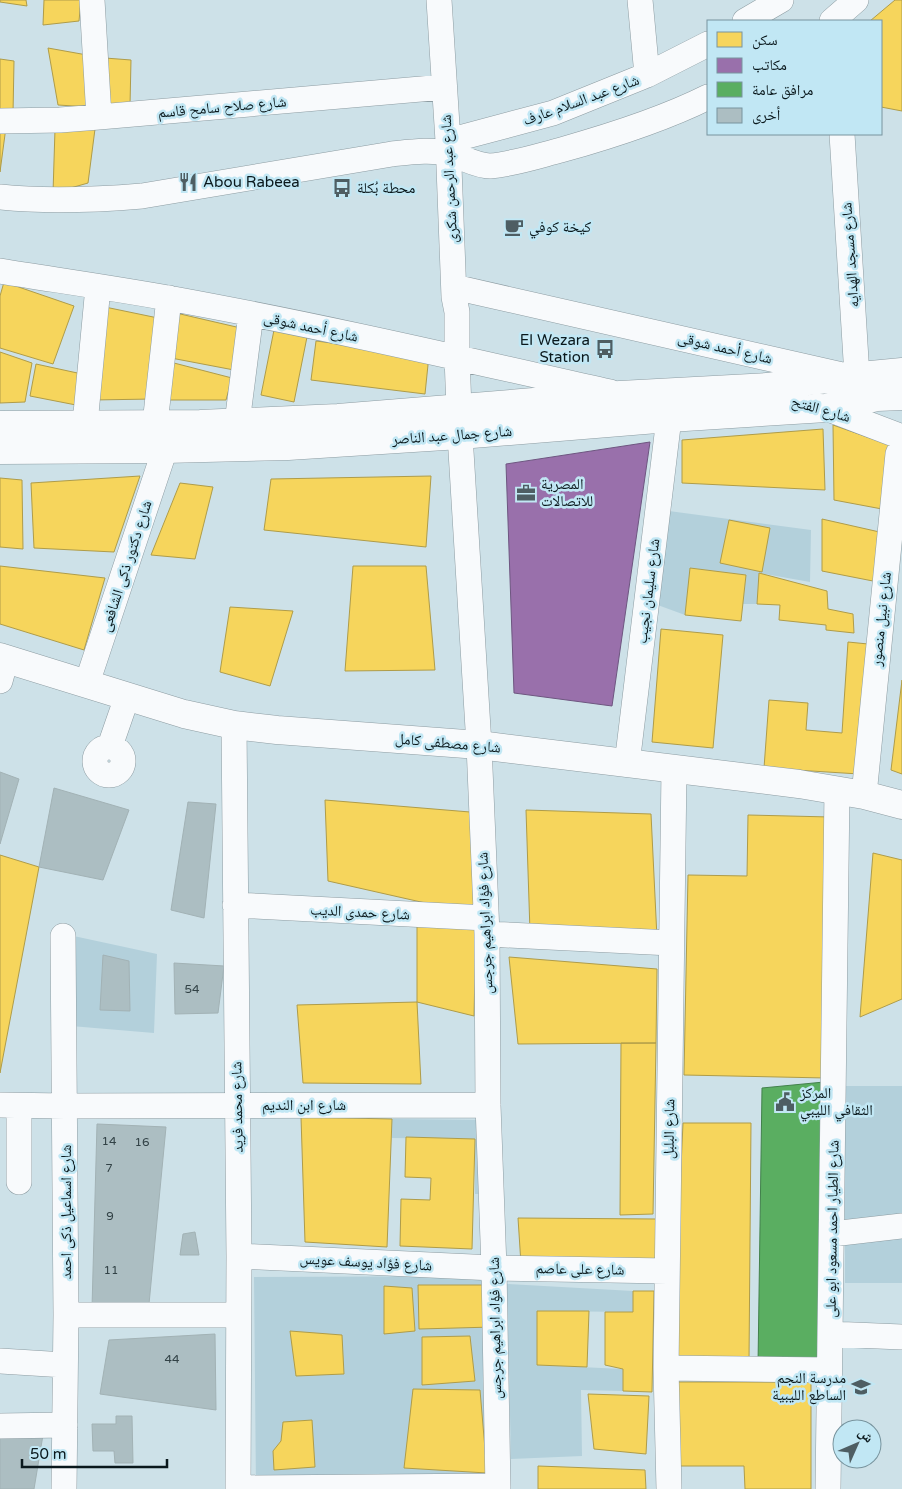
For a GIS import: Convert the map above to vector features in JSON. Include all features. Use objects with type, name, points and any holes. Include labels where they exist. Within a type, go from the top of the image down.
[{"type":"main road","name":"شارع جمال عبد الناصر","points":[[0,425],[237,423],[338,418],[620,395],[767,388],[853,376],[902,372]]},
{"type":"main road","name":"شارع جمال عبد الناصر","points":[[0,450],[288,446],[826,408],[877,397],[902,396]]},
{"type":"main road","name":"شارع مصطفى كامل","points":[[2,666],[87,683],[184,714],[234,725],[479,745],[799,784],[864,795],[902,805]]},
{"type":"street","points":[[92,0],[99,117]]},
{"type":"street","name":"شارع عبد الرحمن شكرى","points":[[439,0],[454,287],[457,312],[457,357]]},
{"type":"street","points":[[640,0],[647,75]]},
{"type":"street","points":[[747,20],[781,0]]},
{"type":"street","points":[[834,15],[856,0]]},
{"type":"street","name":"شارع عبد السلام عارف","points":[[448,147],[554,113],[647,75],[707,45]]},
{"type":"street","name":"شارع صلاح سامح قاسم","points":[[0,121],[60,120],[444,87]]},
{"type":"street","points":[[0,198],[62,200],[142,196],[392,154],[448,147],[480,165],[489,166],[528,159],[616,133],[682,110],[707,97]]},
{"type":"street","name":"شارع مسجد الهدايه","points":[[842,135],[853,376]]},
{"type":"street","name":"شارع أحمد شوقى","points":[[0,271],[169,298],[251,314],[457,357],[620,395]]},
{"type":"street","points":[[85,424],[98,287]]},
{"type":"street","name":"شارع أحمد شوقى","points":[[454,287],[853,376]]},
{"type":"street","points":[[154,424],[169,298]]},
{"type":"street","points":[[237,423],[251,314]]},
{"type":"street","name":"شارع فؤاد ابراهيم جرجس","points":[[457,357],[479,745],[486,926],[488,1105],[494,1268],[498,1488]]},
{"type":"street","name":"شارع الفتح","points":[[738,388],[826,408],[902,437]]},
{"type":"street","name":"شارع سليمان نجيب","points":[[627,764],[669,418]]},
{"type":"street","name":"شارع نبيل منصور","points":[[864,795],[898,454],[902,445]]},
{"type":"street","name":"شارع دكتور ذكى الشافعى","points":[[87,683],[165,449]]},
{"type":"street","points":[[110,746],[127,697]]},
{"type":"street","name":"شارع محمد فريد","points":[[234,725],[236,1105],[239,1256],[238,1488]]},
{"type":"street","name":"شارع البلبل","points":[[670,1489],[666,1368],[674,770]]},
{"type":"street","name":"شارع الطيار احمد مسعود ابو على","points":[[828,1489],[837,790]]},
{"type":"street","name":"شارع حمدى الديب","points":[[235,905],[671,943]]},
{"type":"street","name":"شارع اسماعيل ذكى احمد","points":[[63,936],[66,1315],[64,1489]]},
{"type":"street","name":"شارع ابن النديم","points":[[9,1106],[488,1105]]},
{"type":"street","points":[[9,1106],[19,1182]]},
{"type":"street","points":[[832,1234],[902,1226]]},
{"type":"street","name":"شارع فؤاد يوسف عويس","points":[[239,1256],[494,1268]]},
{"type":"street","name":"شارع على عاصم","points":[[494,1268],[668,1271]]},
{"type":"street","points":[[66,1315],[238,1315]]},
{"type":"street","points":[[830,1334],[902,1337]]},
{"type":"street","points":[[0,1361],[66,1365]]},
{"type":"street","points":[[666,1368],[830,1370]]},
{"type":"street","points":[[0,1426],[65,1425]]},
{"type":"street","points":[[238,1488],[498,1488]]},
{"type":"shaded area","points":[[669,511],[811,530],[810,582],[759,573],[757,604],[743,604],[746,575],[691,568],[685,615],[655,604]]},
{"type":"shaded area","points":[[69,935],[157,954],[154,1033],[71,1026]]},
{"type":"shaded area","points":[[845,1086],[902,1086],[902,1283],[845,1283]]},
{"type":"shaded area","points":[[392,1119],[492,1120],[492,1194],[475,1194],[475,1139],[392,1138]]},
{"type":"shaded area","points":[[500,1276],[498,1489],[256,1489],[254,1277]]},
{"type":"shaded area","points":[[507,1284],[633,1291],[633,1312],[537,1311],[537,1365],[623,1369],[623,1391],[581,1390],[582,1456],[511,1459]]},
{"type":"building: سكن","points":[[0,0],[26,0],[27,6],[0,2]]},
{"type":"building: سكن","points":[[44,0],[81,0],[79,21],[43,25]]},
{"type":"building: سكن","points":[[895,0],[902,0],[902,111],[882,107],[882,20],[871,20]]},
{"type":"building: سكن","points":[[48,48],[87,55],[90,107],[58,105]]},
{"type":"building: سكن","points":[[105,58],[131,60],[130,105],[108,105]]},
{"type":"building: سكن","points":[[0,59],[14,61],[13,114],[0,112]]},
{"type":"building: سكن","points":[[0,127],[6,127],[0,172]]},
{"type":"building: سكن","points":[[55,129],[95,129],[88,183],[53,193]]},
{"type":"building: سكن","points":[[4,282],[74,306],[53,364],[0,348],[0,296]]},
{"type":"building: سكن","points":[[105,307],[158,318],[153,399],[93,400]]},
{"type":"building: سكن","points":[[176,313],[245,329],[234,370],[171,358]]},
{"type":"building: سكن","points":[[274,330],[307,337],[294,402],[261,395]]},
{"type":"building: سكن","points":[[316,341],[429,355],[425,394],[311,380]]},
{"type":"building: سكن","points":[[0,352],[32,363],[25,402],[0,403]]},
{"type":"building: سكن","points":[[174,363],[232,378],[226,400],[168,400]]},
{"type":"building: سكن","points":[[36,364],[82,374],[76,405],[30,396]]},
{"type":"building: سكن","points":[[833,425],[893,446],[882,509],[834,500]]},
{"type":"building: سكن","points":[[823,429],[825,490],[682,483],[682,440]]},
{"type":"building: سكن","points":[[140,476],[114,552],[34,548],[31,483]]},
{"type":"building: سكن","points":[[431,476],[426,547],[264,530],[271,479]]},
{"type":"building: سكن","points":[[0,478],[22,480],[23,549],[0,547]]},
{"type":"building: سكن","points":[[180,483],[213,487],[195,559],[151,555]]},
{"type":"building: سكن","points":[[822,519],[884,533],[878,582],[822,571]]},
{"type":"building: سكن","points":[[729,520],[770,528],[762,572],[720,563]]},
{"type":"building: سكن","points":[[0,566],[105,578],[84,650],[0,624]]},
{"type":"building: سكن","points":[[353,566],[426,566],[435,670],[345,671]]},
{"type":"building: سكن","points":[[690,568],[746,575],[741,621],[685,615]]},
{"type":"building: سكن","points":[[759,573],[827,591],[828,609],[853,614],[854,633],[826,630],[826,625],[779,620],[780,605],[757,604]]},
{"type":"building: سكن","points":[[230,607],[293,611],[270,686],[220,672]]},
{"type":"building: سكن","points":[[661,629],[723,635],[713,748],[652,742]]},
{"type":"building: سكن","points":[[848,642],[868,644],[859,774],[764,768],[769,700],[808,703],[806,730],[842,733]]},
{"type":"building: سكن","points":[[902,680],[902,774],[891,770]]},
{"type":"building: سكن","points":[[325,800],[470,812],[474,914],[328,881]]},
{"type":"building: سكن","points":[[526,810],[651,814],[657,938],[530,932]]},
{"type":"building: سكن","points":[[748,815],[830,817],[826,1078],[684,1075],[688,875],[747,876]]},
{"type":"building: سكن","points":[[873,853],[902,860],[902,999],[860,1017]]},
{"type":"building: سكن","points":[[0,855],[39,867],[0,1073]]},
{"type":"building: سكن","points":[[417,917],[476,929],[474,1016],[417,1002]]},
{"type":"building: سكن","points":[[509,957],[657,969],[656,1043],[518,1044]]},
{"type":"building: سكن","points":[[417,1002],[421,1084],[303,1083],[297,1005]]},
{"type":"building: سكن","points":[[621,1043],[656,1043],[653,1214],[620,1215]]},
{"type":"building: سكن","points":[[301,1117],[392,1119],[387,1247],[305,1242]]},
{"type":"building: سكن","points":[[683,1123],[751,1123],[749,1361],[672,1366]]},
{"type":"building: سكن","points":[[406,1137],[475,1139],[472,1249],[400,1246],[401,1199],[430,1200],[431,1178],[405,1177]]},
{"type":"building: سكن","points":[[518,1218],[656,1219],[657,1267],[521,1264]]},
{"type":"building: سكن","points":[[418,1285],[491,1285],[493,1327],[419,1329]]},
{"type":"building: سكن","points":[[384,1286],[412,1288],[415,1331],[384,1334]]},
{"type":"building: سكن","points":[[633,1291],[654,1291],[652,1392],[623,1391],[623,1369],[605,1365],[605,1312],[633,1312]]},
{"type":"building: سكن","points":[[537,1311],[589,1311],[587,1367],[537,1365]]},
{"type":"building: سكن","points":[[290,1331],[342,1335],[344,1374],[296,1376]]},
{"type":"building: سكن","points":[[470,1336],[475,1381],[422,1385],[422,1337]]},
{"type":"building: سكن","points":[[677,1382],[811,1382],[811,1489],[745,1489],[744,1466],[677,1466]]},
{"type":"building: سكن","points":[[413,1389],[480,1390],[487,1473],[404,1468]]},
{"type":"building: سكن","points":[[588,1394],[649,1396],[646,1454],[594,1449]]},
{"type":"building: سكن","points":[[312,1420],[315,1467],[274,1470],[273,1451],[281,1441],[283,1422]]},
{"type":"building: سكن","points":[[538,1466],[645,1470],[646,1489],[538,1489]]},
{"type":"building: مكاتب","points":[[650,442],[612,706],[514,693],[506,464]]},
{"type":"building: مرافق عامة","points":[[824,1082],[817,1365],[758,1365],[762,1088]]},
{"type":"building: أخرى","points":[[0,772],[19,779],[0,844]]},
{"type":"building: أخرى","points":[[54,788],[129,810],[103,880],[39,867]]},
{"type":"building: أخرى","points":[[188,802],[216,804],[204,918],[171,910]]},
{"type":"building: أخرى","points":[[103,955],[129,961],[130,1011],[100,1010]]},
{"type":"building: أخرى","points":[[174,963],[224,966],[218,1013],[175,1014]]},
{"type":"building: أخرى","points":[[97,1124],[166,1127],[149,1304],[92,1308]]},
{"type":"building: أخرى","points":[[195,1232],[199,1255],[180,1255],[183,1234]]},
{"type":"building: أخرى","points":[[215,1334],[216,1410],[100,1394],[109,1340]]},
{"type":"building: أخرى","points":[[116,1416],[132,1416],[133,1463],[115,1463],[114,1451],[93,1451],[92,1424],[116,1424]]},
{"type":"building: أخرى","points":[[0,1435],[43,1435],[34,1489],[0,1489]]},
{"type":"place","name":"Abou Rabeea","points":[[188,182]]},
{"type":"place","name":"محطة بُكلة","points":[[342,188]]},
{"type":"place","name":"كيخة كوفي","points":[[514,227]]},
{"type":"place","name":"El Wezara Station","points":[[605,349]]},
{"type":"place","name":"المصرية للاتصالات","points":[[526,493]]},
{"type":"place","name":"المركز الثقافي الليبي","points":[[785,1102]]},
{"type":"place","name":"مدرسة النجم الساطع الليبية","points":[[861,1387]]}]
